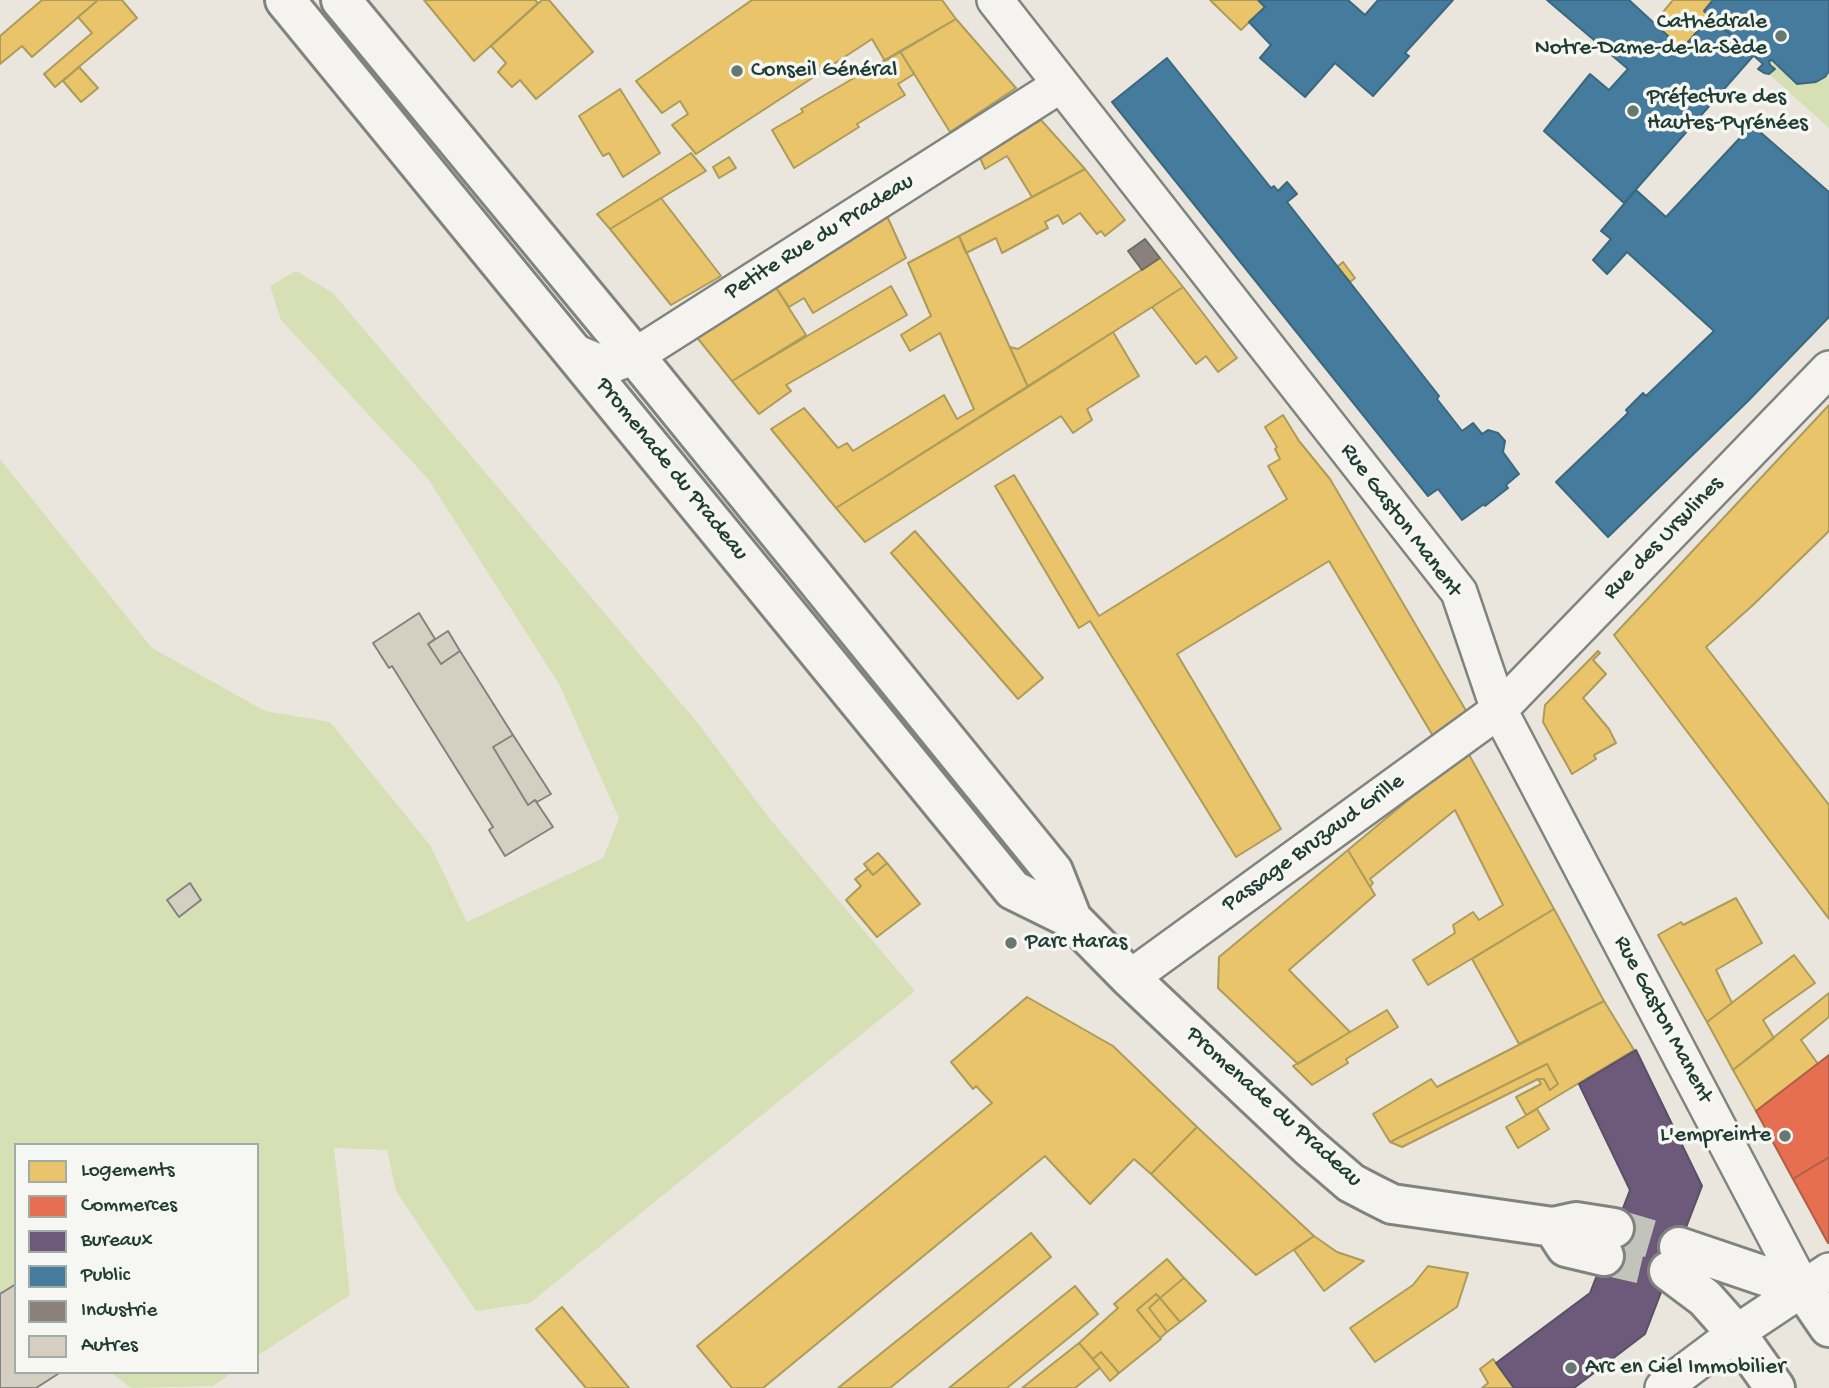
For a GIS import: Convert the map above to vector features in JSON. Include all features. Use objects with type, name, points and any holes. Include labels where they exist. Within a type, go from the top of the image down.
[{"type":"street","name":"Promenade du Pradeau","points":[[285,0],[1013,890],[1072,919],[1129,978],[1308,1146],[1351,1182],[1392,1204],[1553,1227],[1576,1222],[1609,1242]]},
{"type":"street","name":"Promenade du Pradeau","points":[[341,0],[1054,871],[1072,919]]},
{"type":"street","name":"Rue Gaston Manent","points":[[995,0],[1459,592],[1499,710],[1816,1280]]},
{"type":"street","name":"Petite Rue du Pradeau","points":[[574,352],[608,366],[635,356],[1060,85]]},
{"type":"street","name":"Rue des Ursulines","points":[[1499,710],[1829,369]]},
{"type":"street","name":"Passage Bruzaud Grille","points":[[1129,978],[1499,710]]},
{"type":"street","points":[[1775,1388],[1736,1333],[1674,1259],[1816,1280]]},
{"type":"street","points":[[1816,1280],[1829,1327]]},
{"type":"street","points":[[1662,1388],[1736,1333],[1816,1280]]},
{"type":"green space","points":[[1772,60],[1797,84],[1816,82],[1829,71],[1829,128],[1769,74],[1775,69],[1770,65],[1769,61]]},
{"type":"green space","points":[[296,271],[333,293],[697,722],[770,819],[915,991],[530,1303],[476,1311],[396,1191],[387,1150],[334,1148],[350,1295],[259,1355],[259,1143],[14,1143],[14,1285],[0,1294],[0,459],[152,648],[265,711],[330,722],[430,845],[467,922],[603,858],[619,818],[559,684],[428,479],[281,320],[270,286]]},
{"type":"green space","points":[[113,1374],[230,1374],[213,1386],[131,1388]]},
{"type":"building: Logements","points":[[42,0],[98,0],[32,57],[22,46],[0,64],[0,36]]},
{"type":"building: Logements","points":[[98,0],[122,0],[137,18],[55,87],[44,74],[92,33],[78,17]]},
{"type":"building: Logements","points":[[424,0],[535,0],[538,3],[474,61]]},
{"type":"building: Logements","points":[[542,0],[549,0],[593,52],[536,99],[520,80],[512,87],[498,72],[506,63],[491,46]]},
{"type":"building: Logements","name":"Conseil Général","points":[[752,0],[942,0],[956,19],[885,61],[872,39],[696,154],[672,125],[688,114],[680,101],[662,113],[636,81]]},
{"type":"building: Logements","points":[[1210,0],[1258,0],[1265,7],[1241,30]]},
{"type":"building: Logements","points":[[1673,0],[1713,0],[1704,11],[1710,17],[1682,49],[1654,23]]},
{"type":"building: Logements","points":[[956,19],[1016,88],[950,132],[900,51]]},
{"type":"building: Logements","points":[[900,51],[914,74],[898,84],[905,95],[857,124],[859,127],[794,168],[772,130],[803,112],[801,109]]},
{"type":"building: Logements","points":[[79,67],[98,88],[81,102],[63,81]]},
{"type":"building: Logements","points":[[620,89],[660,153],[623,177],[609,153],[603,156],[579,116]]},
{"type":"building: Logements","points":[[1041,120],[1085,169],[1032,197],[1007,156],[985,169],[980,158]]},
{"type":"building: Logements","points":[[691,153],[706,171],[610,229],[597,214]]},
{"type":"building: Logements","points":[[729,157],[736,168],[719,178],[713,167]]},
{"type":"building: Logements","points":[[1085,169],[1125,220],[1105,236],[1101,231],[1097,234],[1080,213],[1063,224],[1058,215],[1045,222],[1048,228],[1002,253],[996,238],[966,253],[959,236]]},
{"type":"building: Logements","points":[[661,198],[721,276],[671,305],[610,229]]},
{"type":"building: Logements","points":[[887,216],[906,258],[813,313],[804,298],[789,307],[775,286]]},
{"type":"building: Logements","points":[[959,236],[1028,387],[836,508],[771,429],[804,408],[838,448],[847,443],[853,451],[944,395],[957,419],[974,409],[940,333],[910,351],[901,335],[931,316],[908,263]]},
{"type":"building: Logements","points":[[1160,258],[1183,287],[1028,387],[1010,347],[1018,349]]},
{"type":"building: Logements","points":[[1343,262],[1355,278],[1350,282],[1337,267]]},
{"type":"building: Logements","points":[[775,286],[806,335],[732,381],[695,335]]},
{"type":"building: Logements","points":[[891,286],[907,315],[786,385],[791,391],[759,414],[732,381]]},
{"type":"building: Logements","points":[[1183,287],[1237,358],[1218,372],[1206,356],[1196,364],[1152,307]]},
{"type":"building: Logements","points":[[1113,332],[1139,376],[1087,409],[1092,420],[1073,433],[1061,416],[865,542],[836,508]]},
{"type":"building: Logements","points":[[1829,405],[1829,531],[1706,647],[1829,805],[1829,919],[1614,635]]},
{"type":"building: Logements","points":[[1283,415],[1299,441],[1330,479],[1468,714],[1433,736],[1329,561],[1177,654],[1281,829],[1236,857],[1090,621],[1079,628],[995,486],[1014,475],[1099,616],[1287,499],[1268,466],[1280,459],[1275,449],[1277,447],[1265,427]]},
{"type":"building: Logements","points":[[915,531],[1043,678],[1018,699],[891,553]]},
{"type":"building: Logements","points":[[1598,651],[1600,653],[1593,660],[1606,674],[1583,698],[1609,729],[1616,743],[1594,755],[1596,759],[1572,774],[1543,722],[1545,705]]},
{"type":"building: Logements","points":[[1467,751],[1554,909],[1428,985],[1413,960],[1455,933],[1453,925],[1473,912],[1479,920],[1503,905],[1455,810],[1370,879],[1373,883],[1370,887],[1348,850]]},
{"type":"building: Logements","points":[[1348,850],[1375,895],[1289,970],[1350,1032],[1298,1064],[1218,988],[1219,957]]},
{"type":"building: Logements","points":[[878,853],[887,863],[873,875],[864,864]]},
{"type":"building: Logements","points":[[887,863],[920,904],[877,937],[846,900],[861,886],[855,879],[868,869],[873,875]]},
{"type":"building: Logements","points":[[1736,898],[1762,943],[1716,970],[1732,1003],[1707,1022],[1658,935]]},
{"type":"building: Logements","points":[[1554,909],[1604,1001],[1519,1044],[1472,959]]},
{"type":"building: Logements","points":[[1794,955],[1815,983],[1763,1020],[1774,1038],[1733,1070],[1707,1022]]},
{"type":"building: Logements","points":[[1829,993],[1829,1017],[1801,1040],[1818,1064],[1756,1111],[1733,1070]]},
{"type":"building: Logements","points":[[1027,997],[1113,1046],[1197,1127],[1151,1174],[1134,1159],[1090,1204],[1045,1156],[763,1388],[732,1388],[697,1346],[992,1103],[976,1086],[973,1089],[951,1062]]},
{"type":"building: Logements","points":[[1604,1001],[1634,1050],[1526,1115],[1516,1097],[1541,1084],[1538,1079],[1544,1079],[1550,1090],[1558,1084],[1547,1064],[1390,1142],[1373,1114],[1431,1079],[1437,1087]]},
{"type":"building: Logements","points":[[1387,1010],[1398,1027],[1346,1059],[1348,1063],[1312,1085],[1293,1066]]},
{"type":"building: Logements","points":[[1547,1064],[1558,1084],[1550,1090],[1544,1079],[1538,1079],[1402,1147],[1390,1142]]},
{"type":"building: Logements","points":[[1537,1109],[1549,1129],[1518,1148],[1506,1127]]},
{"type":"building: Logements","points":[[1197,1127],[1314,1236],[1256,1275],[1151,1174]]},
{"type":"building: Logements","points":[[1031,1233],[1051,1257],[890,1388],[838,1388]]},
{"type":"building: Logements","points":[[1314,1236],[1337,1252],[1364,1261],[1324,1291],[1294,1250]]},
{"type":"building: Logements","points":[[1167,1259],[1184,1278],[1160,1298],[1156,1294],[1137,1310],[1161,1339],[1119,1373],[1101,1352],[1093,1359],[1079,1343],[1118,1308],[1114,1304]]},
{"type":"building: Logements","points":[[1428,1266],[1468,1273],[1457,1307],[1375,1362],[1350,1328],[1413,1285]]},
{"type":"building: Logements","points":[[1184,1278],[1206,1301],[1180,1322],[1160,1298]]},
{"type":"building: Logements","points":[[1075,1286],[1098,1314],[1007,1388],[949,1388]]},
{"type":"building: Logements","points":[[1156,1294],[1160,1298],[1149,1308],[1167,1332],[1160,1338],[1137,1310]]},
{"type":"building: Logements","points":[[1160,1298],[1180,1322],[1167,1332],[1149,1308]]},
{"type":"building: Logements","points":[[562,1307],[629,1388],[586,1388],[536,1329]]},
{"type":"building: Logements","points":[[1079,1343],[1100,1368],[1075,1388],[1022,1388]]},
{"type":"building: Logements","points":[[1101,1352],[1119,1373],[1110,1381],[1093,1359]]},
{"type":"building: Logements","points":[[1493,1359],[1514,1388],[1482,1388],[1488,1383],[1480,1369]]},
{"type":"building: Commerces","points":[[1829,1055],[1829,1157],[1793,1179],[1756,1111]]},
{"type":"building: Commerces","points":[[1829,1157],[1829,1242],[1828,1243],[1793,1179]]},
{"type":"building: Bureaux","points":[[1636,1050],[1702,1186],[1645,1334],[1574,1388],[1514,1388],[1496,1363],[1590,1293],[1630,1190],[1579,1084]]},
{"type":"building: Public","points":[[1258,0],[1348,0],[1365,15],[1378,0],[1453,0],[1405,53],[1409,56],[1373,96],[1335,63],[1305,97],[1260,58],[1271,45],[1249,22],[1265,7]]},
{"type":"building: Public","name":"Préfecture des Hautes-Pyrénées","points":[[1547,0],[1629,0],[1682,49],[1710,17],[1754,55],[1624,203],[1544,131],[1590,74],[1609,90],[1628,69]]},
{"type":"building: Public","name":"Cathédrale Notre-Dame-de-la-Sède","points":[[1713,0],[1829,0],[1829,71],[1816,82],[1797,84],[1772,60],[1769,61],[1770,65],[1775,69],[1769,74],[1764,73],[1758,69],[1763,64],[1704,11]]},
{"type":"building: Public","points":[[1167,58],[1271,188],[1274,186],[1278,191],[1287,182],[1297,194],[1287,202],[1439,396],[1437,399],[1462,431],[1473,423],[1482,434],[1488,430],[1498,433],[1505,441],[1503,452],[1519,474],[1506,485],[1508,488],[1485,506],[1484,504],[1462,520],[1438,489],[1428,496],[1112,102]]},
{"type":"building: Public","points":[[1752,125],[1829,192],[1829,317],[1748,401],[1608,537],[1556,482],[1628,413],[1626,410],[1643,393],[1646,396],[1714,331],[1627,252],[1607,274],[1593,260],[1611,239],[1601,231],[1636,190],[1666,217]]},
{"type":"building: Industrie","points":[[1145,239],[1160,258],[1142,270],[1128,251]]},
{"type":"building: Autres","points":[[419,613],[435,639],[428,644],[441,664],[460,651],[513,735],[493,747],[528,805],[535,800],[553,827],[505,856],[489,830],[493,827],[392,666],[389,668],[373,643]]},
{"type":"building: Autres","points":[[448,631],[460,651],[441,664],[428,644]]},
{"type":"building: Autres","points":[[513,735],[551,794],[528,805],[493,747]]},
{"type":"building: Autres","points":[[190,883],[201,900],[179,917],[167,900]]},
{"type":"building: Autres","points":[[14,1285],[14,1374],[58,1374],[36,1388],[0,1388],[0,1294]]},
{"type":"tunnel","points":[[1614,1228],[1679,1247]]},
{"type":"tunnel","points":[[1604,1256],[1669,1271]]},
{"type":"place","name":"Cathédrale Notre-Dame-de-la-Sède","points":[[1781,36]]},
{"type":"place","name":"Conseil Général","points":[[737,71]]},
{"type":"place","name":"Préfecture des Hautes-Pyrénées","points":[[1633,111]]},
{"type":"place","name":"Parc Haras","points":[[1011,943]]},
{"type":"place","name":"L'empreinte","points":[[1785,1136]]},
{"type":"place","name":"Arc en Ciel Immobilier","points":[[1571,1368]]}]
